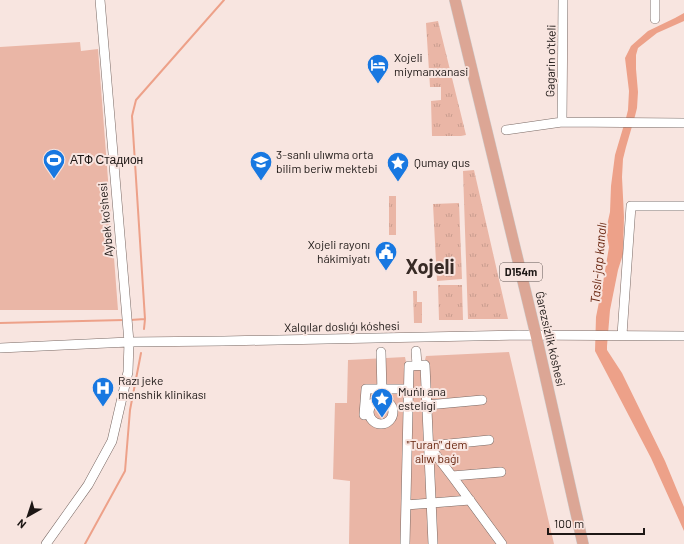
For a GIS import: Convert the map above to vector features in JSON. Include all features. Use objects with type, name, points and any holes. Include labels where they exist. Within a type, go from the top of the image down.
[{"type":"main road","name":"Ǵarezsizlik kóshesi","points":[[455,0],[536,335],[583,544]]},
{"type":"street","name":"Aybek ko'shesi","points":[[46,544],[88,485],[112,441],[128,372],[128,342],[100,0]]},
{"type":"street","name":"Gagarin o'tkeli","points":[[562,122],[563,0]]},
{"type":"street","points":[[655,0],[655,19]]},
{"type":"street","points":[[506,130],[562,122],[684,122]]},
{"type":"street","points":[[622,336],[631,206],[684,206]]},
{"type":"street","name":"Xalqılar doslıǵı kóshesi","points":[[0,348],[128,342],[536,335],[684,336]]},
{"type":"street","points":[[416,350],[418,365]]},
{"type":"street","points":[[381,352],[382,399]]},
{"type":"street","points":[[405,544],[409,366],[425,364],[433,544]]},
{"type":"street","points":[[366,414],[371,404],[382,399],[389,402],[394,409],[393,417],[387,423],[375,423],[366,414],[366,389],[409,389]]},
{"type":"street","points":[[427,405],[482,400]]},
{"type":"street","points":[[429,446],[489,440]]},
{"type":"street","points":[[429,446],[502,544]]},
{"type":"street","points":[[452,476],[501,472]]},
{"type":"street","points":[[406,505],[470,500]]},
{"type":"green space","points":[[438,21],[466,135],[432,136],[431,101],[441,100],[441,87],[430,87],[426,23]]},
{"type":"green space","name":"АТФ Стадион","points":[[80,42],[81,51],[98,49],[118,310],[0,310],[0,47]]},
{"type":"green space","points":[[474,170],[508,319],[468,319],[463,171]]},
{"type":"green space","points":[[389,196],[396,196],[396,235],[389,235]]},
{"type":"green space","points":[[459,203],[462,279],[437,281],[433,204]]},
{"type":"green space","points":[[438,285],[462,285],[463,320],[439,320]]},
{"type":"green space","points":[[413,291],[417,291],[417,302],[422,302],[422,323],[414,323]]},
{"type":"green space","name":"\"Turan\" dem alıw baǵı","points":[[509,352],[554,544],[349,544],[350,481],[333,479],[335,403],[347,403],[348,360],[405,357],[406,362],[425,360],[426,356]]},
{"type":"shaded area","points":[[684,13],[684,21],[657,33],[638,48],[636,55],[638,92],[637,108],[623,159],[623,254],[618,270],[610,310],[607,350],[622,373],[665,461],[684,507],[684,531],[651,458],[595,351],[596,317],[609,247],[606,230],[610,212],[611,186],[615,155],[628,110],[629,91],[625,58],[631,46],[648,31]]},
{"type":"waterway","points":[[144,329],[145,319],[132,116],[136,100],[224,0]]},
{"type":"waterway","points":[[130,320],[145,319]]},
{"type":"waterway","points":[[0,323],[124,320]]},
{"type":"waterway","points":[[85,544],[125,471],[130,410],[141,353]]},
{"type":"place","name":"Xojeli miymanxanasi","points":[[378,84]]},
{"type":"place","name":"АТФ Стадион","points":[[54,180]]},
{"type":"place","name":"3-sanlı ulıwma orta bilim beriw mektebi","points":[[261,182]]},
{"type":"place","name":"Qumay qus","points":[[398,182]]},
{"type":"place","name":"Xojeli rayonı hákimiyatı","points":[[386,272]]},
{"type":"place","name":"Razı jeke menshik klinikası","points":[[103,408]]},
{"type":"place","name":"Muńlı ana esteligi","points":[[382,418]]},
{"type":"district","name":"Xojeli","points":[[430,267]]},
{"type":"water label","name":"Taslı-jap kanalı","points":[[598,263]]}]
